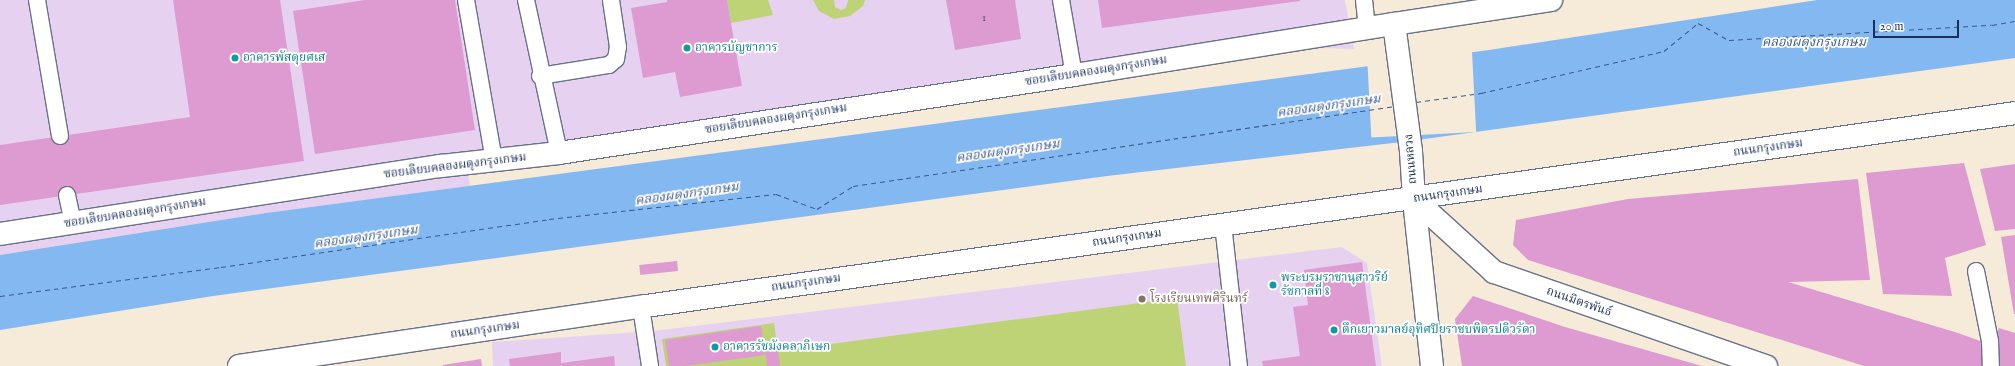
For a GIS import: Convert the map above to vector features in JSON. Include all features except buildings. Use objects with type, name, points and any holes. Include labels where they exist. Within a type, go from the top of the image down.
[{"type":"street","name":"ซอยเลียบคลองผดุงกรุงเกษม","points":[[0,234],[441,166],[558,153],[1074,75],[1551,0]]},
{"type":"street","name":"ถนนหลวง","points":[[1394,24],[1411,151],[1414,199],[1432,366]]},
{"type":"street","name":"ถนนกรุงเกษม","points":[[239,366],[1223,224],[1414,199],[2015,113]]},
{"type":"street","name":"ถนนมิตรพันธ์","points":[[1414,199],[1494,272],[1766,366]]},
{"type":"lane","points":[[37,0],[60,136]]},
{"type":"lane","points":[[466,0],[494,161]]},
{"type":"lane","points":[[526,0],[540,76],[558,153]]},
{"type":"lane","points":[[540,76],[609,65],[616,59],[618,47],[611,0]]},
{"type":"lane","points":[[1061,0],[1074,75]]},
{"type":"lane","points":[[1364,0],[1367,28]]},
{"type":"lane","points":[[67,195],[73,223]]},
{"type":"lane","points":[[1223,224],[1239,366]]},
{"type":"lane","points":[[1976,271],[1990,341],[1991,366]]},
{"type":"lane","points":[[641,307],[650,366]]},
{"type":"shaded area","points":[[0,0],[1345,0],[1354,49],[1321,48],[468,173],[470,186],[266,213],[0,255]]},
{"type":"shaded area","name":"โรงเรียนเทพศิรินทร์","points":[[1342,247],[1367,263],[1382,366],[493,366],[492,342],[653,331]]},
{"type":"green space","points":[[727,0],[768,0],[773,15],[731,23]]},
{"type":"green space","points":[[813,0],[834,0],[835,7],[841,10],[846,8],[848,0],[865,0],[863,6],[850,16],[834,19],[819,11]]},
{"type":"green space","points":[[1177,298],[1186,366],[666,366],[662,339],[774,323],[778,351]]},
{"type":"water","name":"คลองผดุงกรุงเกษม","points":[[1817,0],[2015,0],[2015,58],[1410,141],[1107,176],[213,296],[0,330],[0,255],[266,213],[1489,50]]},
{"type":"pier","points":[[1472,52],[1476,132],[1371,137],[1367,57]]},
{"type":"ferry route","points":[[1416,102],[1481,93],[1664,51],[1698,23],[1729,40],[1992,25],[2015,21]]},
{"type":"ferry route","points":[[0,296],[221,267],[549,219],[776,194],[817,209],[853,186],[1395,106]]},
{"type":"place","name":"อาคารบัญชาการ","points":[[687,48]]},
{"type":"place","name":"อาคารพัสดุยศเส","points":[[235,58]]},
{"type":"place","name":"พระบรมราชานุสาวรีย์ รัชกาลที่ 8","points":[[1273,285]]},
{"type":"place","name":"โรงเรียนเทพศิรินทร์","points":[[1142,299]]},
{"type":"place","name":"ตึกเยาวมาลย์อุทิศปิยราชบพิตรปดิวรัดา","points":[[1334,330]]},
{"type":"place","name":"อาคารรัชมังคลาภิเษก","points":[[715,347]]}]
